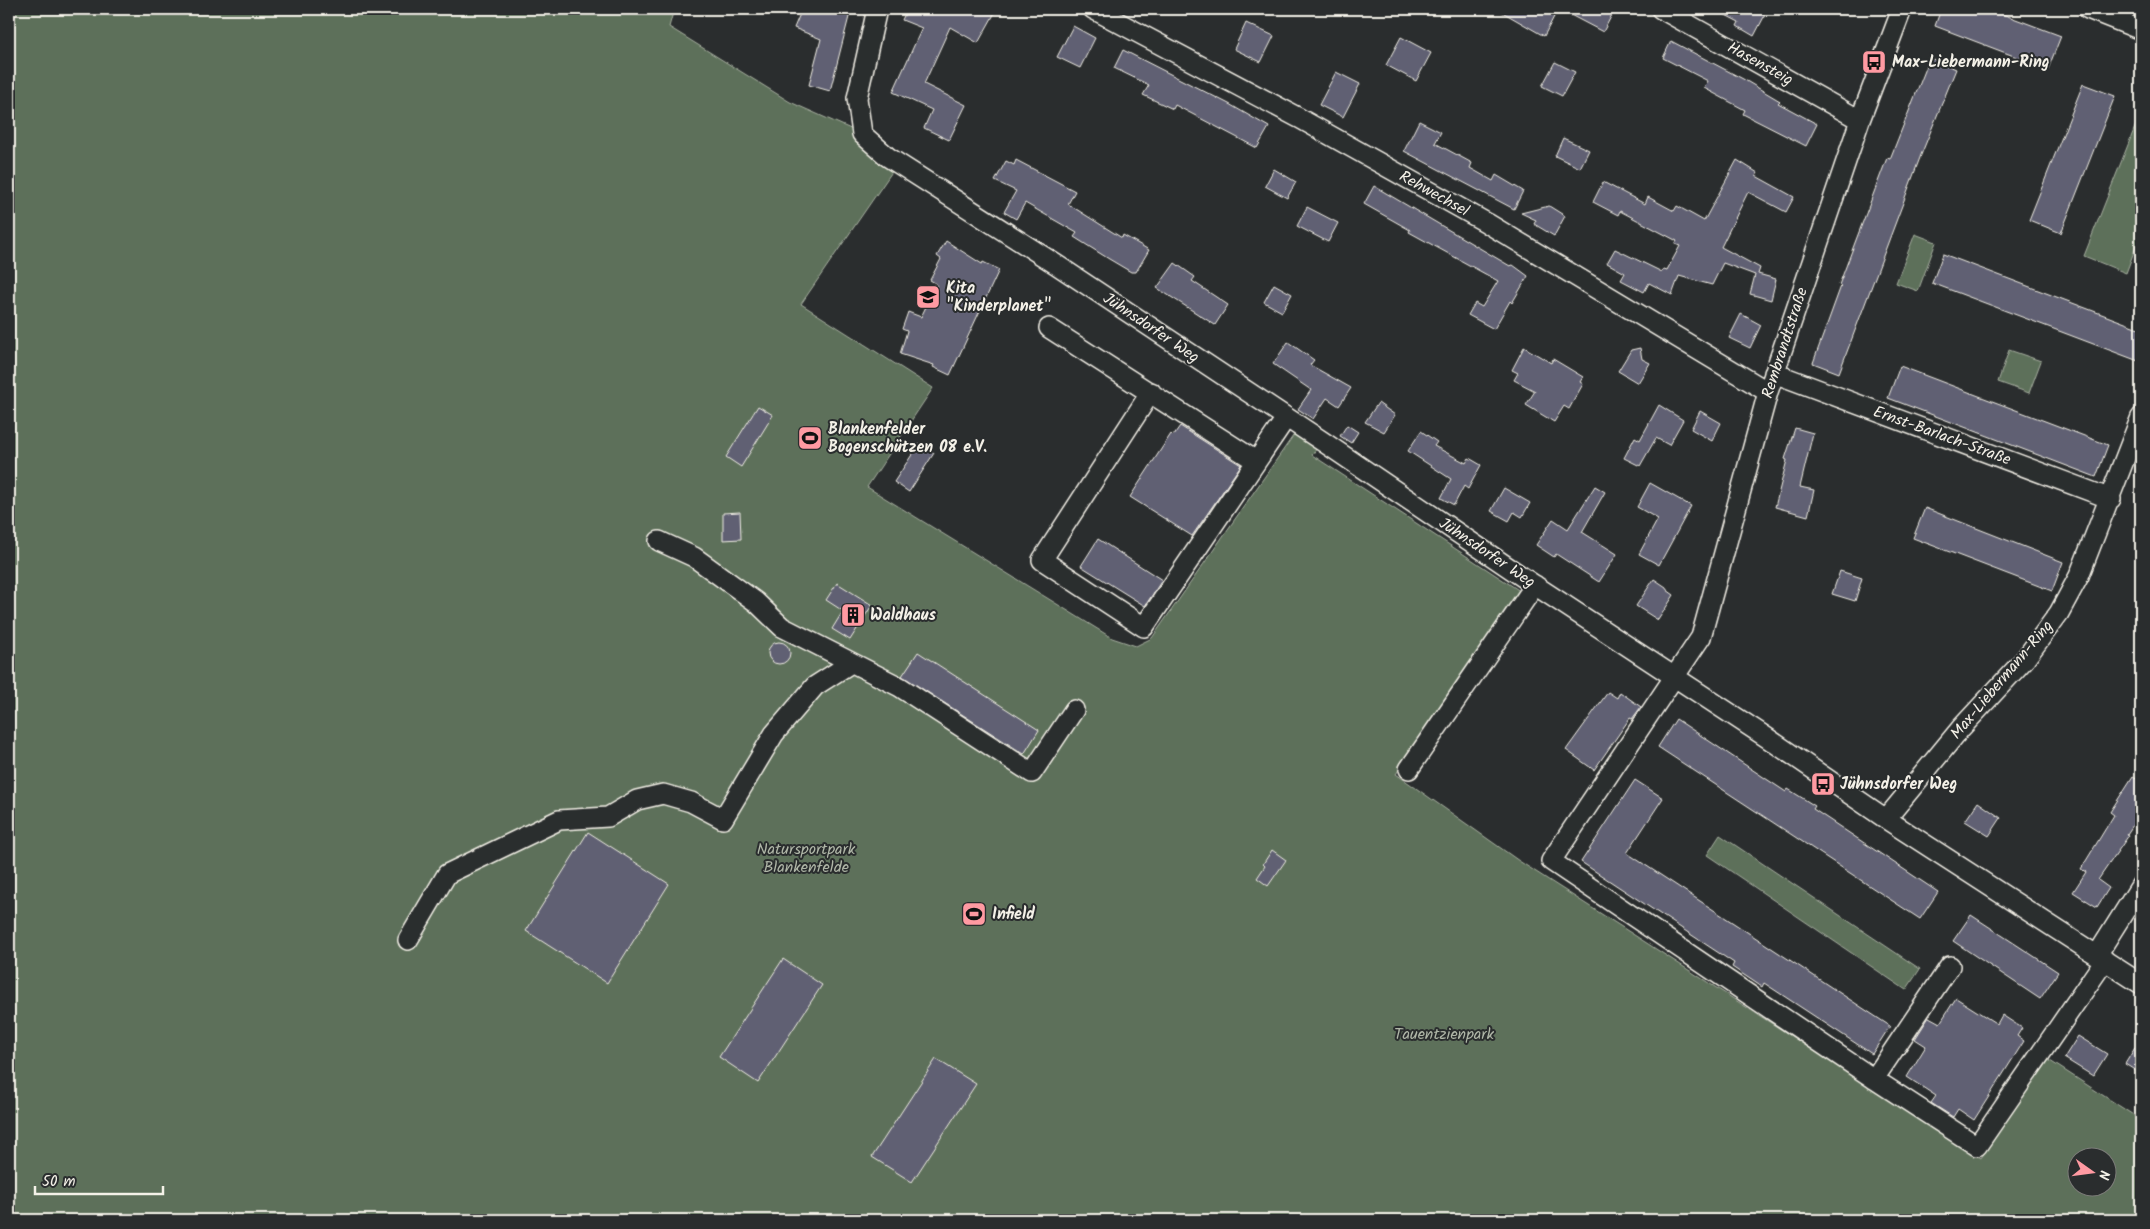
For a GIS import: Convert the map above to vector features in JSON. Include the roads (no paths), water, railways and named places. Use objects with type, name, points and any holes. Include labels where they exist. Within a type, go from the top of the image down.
[{"type":"street","name":"Jühnsdorfer Weg","points":[[877,9],[857,98],[862,134],[888,157],[1057,265],[1674,678],[1766,736],[1886,819],[2141,984]]},
{"type":"street","name":"Rehwechsel","points":[[1092,9],[1299,118],[1486,223],[1768,392]]},
{"type":"street","name":"Hasensteig","points":[[1660,9],[1860,120]]},
{"type":"street","name":"Rembrandtstraße","points":[[1874,1079],[1551,861],[1701,637],[1774,373],[1860,120],[1902,9]]},
{"type":"street","points":[[2088,9],[2141,30]]},
{"type":"street","points":[[1050,328],[1256,461]]},
{"type":"street","name":"Ernst-Barlach-Straße","points":[[1774,373],[2111,499]]},
{"type":"street","points":[[1151,392],[1042,560],[1144,626],[1286,418]]},
{"type":"street","name":"Max-Liebermann-Ring","points":[[1886,819],[1961,728],[2025,658],[2059,613],[2079,576],[2111,499],[2141,417]]},
{"type":"street","points":[[659,541],[694,557],[756,602],[782,626],[900,687],[1032,773],[1074,710]]},
{"type":"street","points":[[1410,768],[1535,585]]},
{"type":"street","points":[[408,940],[447,874],[559,820],[608,817],[637,800],[663,794],[691,802],[723,819],[774,734],[815,686],[851,663]]},
{"type":"street","points":[[1950,966],[1874,1079],[1977,1146],[2101,957],[2141,885]]},
{"type":"place","name":"Max-Liebermann-Ring","points":[[1874,62]]},
{"type":"place","name":"Kita \"Kinderplanet\"","points":[[928,297]]},
{"type":"place","name":"Blankenfelder Bogenschützen 08 e.V.","points":[[810,438]]},
{"type":"place","name":"Waldhaus","points":[[853,615]]},
{"type":"place","name":"Jühnsdorfer Weg","points":[[1823,784]]},
{"type":"place","name":"Infield","points":[[974,914]]},
{"type":"park label","name":"Natursportpark Blankenfelde","points":[[806,858]]},
{"type":"park label","name":"Tauentzienpark","points":[[1444,1034]]}]
